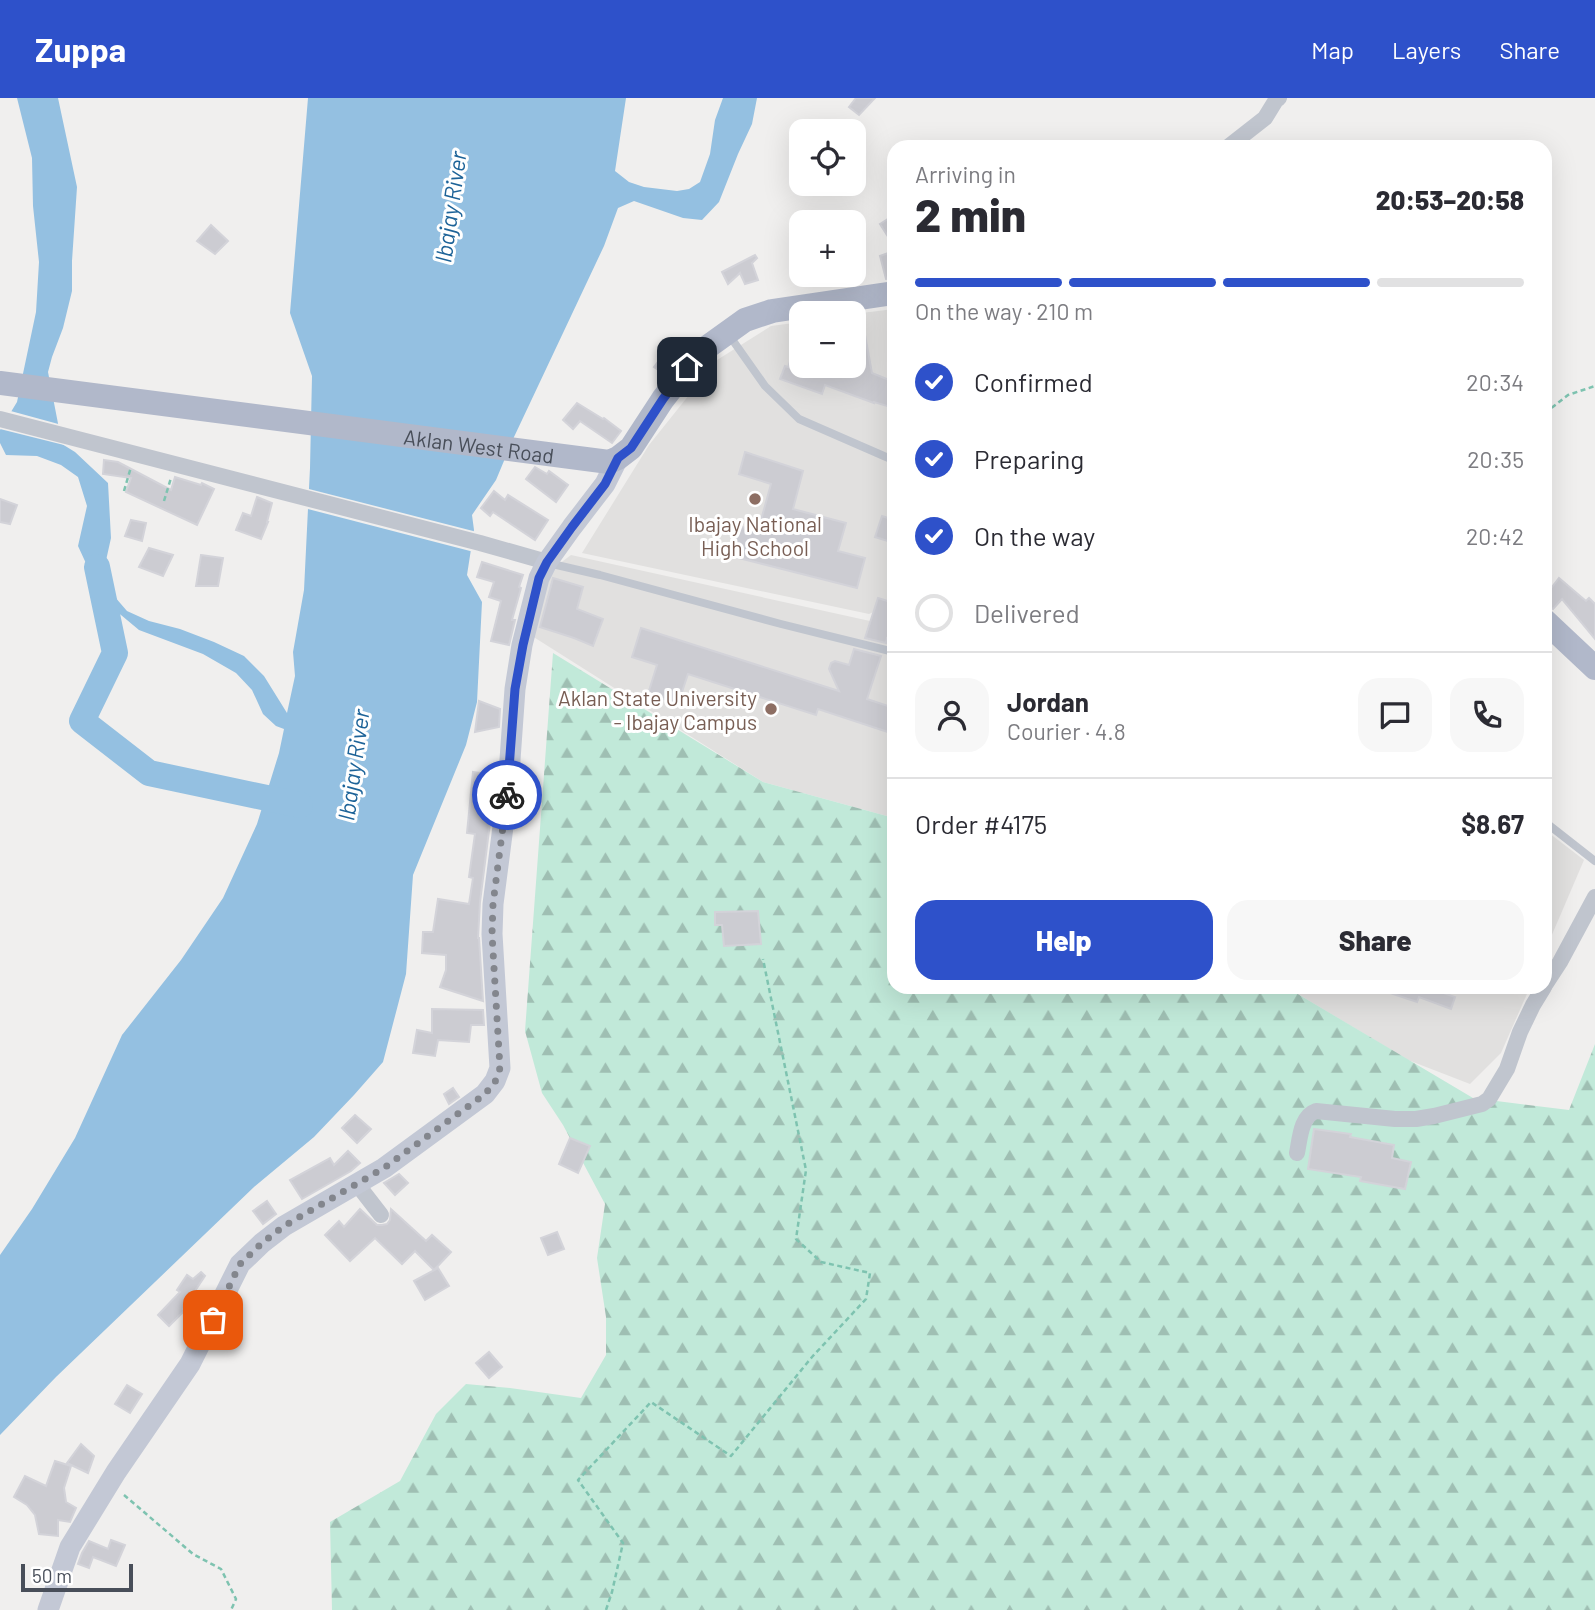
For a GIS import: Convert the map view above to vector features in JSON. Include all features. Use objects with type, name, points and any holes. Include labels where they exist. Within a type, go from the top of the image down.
[{"type":"main road","points":[[618,458],[631,448],[663,399],[699,353],[745,320],[772,311],[887,294]]},
{"type":"main road","name":"Aklan West Road","points":[[0,383],[609,462],[618,458]]},
{"type":"main road","points":[[1552,628],[1595,668]]},
{"type":"street","points":[[1237,140],[1265,118],[1279,98]]},
{"type":"street","points":[[0,419],[547,562]]},
{"type":"street","points":[[48,1610],[70,1547],[109,1483],[190,1364],[240,1264],[284,1226],[384,1168],[485,1094],[495,1082],[500,1068],[492,934],[493,904],[508,788],[517,678],[539,578],[547,562],[605,484],[618,458]]},
{"type":"street","points":[[1552,974],[1595,897]]},
{"type":"street","points":[[1297,1153],[1305,1119],[1316,1111],[1416,1119],[1482,1104],[1489,1098],[1507,1069],[1520,1032],[1540,994]]},
{"type":"street","points":[[357,1184],[381,1215]]},
{"type":"lane","points":[[727,333],[765,386],[799,419],[887,457]]},
{"type":"lane","points":[[547,562],[887,650]]},
{"type":"lane","points":[[1552,827],[1595,861]]},
{"type":"path","points":[[1552,408],[1568,395],[1595,386]]},
{"type":"path","points":[[124,491],[135,454]]},
{"type":"path","points":[[164,501],[175,464]]},
{"type":"path","points":[[606,1610],[623,1543],[578,1480],[650,1402],[731,1457],[812,1357],[866,1299],[870,1273],[821,1262],[796,1239],[806,1170],[763,959]]},
{"type":"path","points":[[109,1483],[193,1554],[221,1569],[236,1599],[231,1610]]},
{"type":"shaded area","name":"Ibajay National High School","points":[[887,310],[887,606],[869,614],[582,553],[649,445],[717,360],[771,326],[789,324],[789,378],[866,378],[866,312]]},
{"type":"shaded area","name":"Aklan State University - Ibajay Campus","points":[[571,555],[870,621],[887,615],[887,816],[763,782],[532,636],[551,570]]},
{"type":"shaded area","points":[[1552,835],[1584,860],[1552,935]]},
{"type":"shaded area","points":[[1298,994],[1527,994],[1501,1053],[1470,1084],[1408,1060]]},
{"type":"green space","points":[[553,653],[763,782],[887,816],[887,994],[1298,994],[1473,1098],[1569,1110],[1595,1044],[1595,1610],[332,1610],[330,1522],[400,1481],[436,1414],[466,1384],[581,1398],[606,1355],[606,1317],[597,1258],[605,1204],[563,1125],[542,1093],[525,1031]]},
{"type":"water","name":"Ibajay River","points":[[17,98],[58,98],[77,187],[72,291],[48,372],[62,444],[75,452],[108,483],[111,538],[105,565],[108,589],[127,611],[214,642],[244,656],[264,676],[287,713],[295,676],[293,652],[304,590],[310,468],[312,376],[290,313],[308,98],[626,98],[615,171],[629,182],[644,187],[677,191],[689,189],[700,182],[710,154],[715,120],[723,98],[757,98],[752,124],[719,202],[702,220],[683,218],[634,201],[618,208],[604,246],[496,480],[472,515],[474,530],[467,575],[482,602],[477,702],[466,745],[413,875],[406,974],[383,1062],[314,1137],[254,1187],[56,1377],[0,1435],[0,1255],[32,1209],[75,1138],[122,1035],[181,960],[223,898],[257,824],[284,729],[276,726],[263,714],[252,690],[236,673],[203,654],[139,630],[97,595],[78,546],[87,506],[78,477],[61,465],[37,456],[6,455],[0,443],[0,430],[17,402],[36,312],[39,262],[33,206],[32,158]]},
{"type":"pier","points":[[7,410],[62,425],[65,442],[76,448],[0,429]]},
{"type":"pier","points":[[305,488],[477,532],[474,552],[304,508]]},
{"type":"building","points":[[856,98],[875,98],[859,115],[849,107]]},
{"type":"building","points":[[887,220],[887,235],[880,224]]},
{"type":"building","points":[[211,225],[228,241],[215,254],[197,241]]},
{"type":"building","points":[[887,254],[887,279],[886,279],[880,256]]},
{"type":"building","points":[[755,255],[757,258],[752,263],[758,280],[745,284],[740,273],[728,284],[722,272]]},
{"type":"building","points":[[866,340],[872,373],[887,379],[887,406],[825,385],[822,394],[780,379],[785,366],[788,367],[789,364],[789,378],[866,378]]},
{"type":"building","points":[[668,349],[678,356],[664,374],[654,367]]},
{"type":"building","points":[[577,403],[621,431],[612,443],[580,421],[573,429],[563,420]]},
{"type":"building","points":[[745,452],[803,471],[793,509],[846,523],[838,551],[865,558],[857,588],[731,556],[738,526],[758,531],[771,484],[739,474]]},
{"type":"building","points":[[104,460],[118,462],[171,490],[175,477],[201,485],[202,483],[214,489],[197,525],[126,492],[131,478],[103,474]]},
{"type":"building","points":[[535,467],[547,474],[549,471],[568,485],[556,502],[526,479]]},
{"type":"building","points":[[494,491],[505,500],[508,495],[548,520],[535,540],[493,512],[490,516],[481,508]]},
{"type":"building","points":[[257,497],[272,503],[261,539],[236,530],[243,513],[251,516]]},
{"type":"building","points":[[0,499],[17,505],[10,524],[0,522]]},
{"type":"building","points":[[882,516],[887,518],[887,541],[875,537]]},
{"type":"building","points":[[131,520],[146,523],[142,541],[125,536]]},
{"type":"building","points":[[149,548],[173,555],[163,576],[139,567]]},
{"type":"building","points":[[201,555],[223,558],[218,586],[196,586]]},
{"type":"building","points":[[482,562],[523,575],[509,645],[491,641],[501,601],[489,597],[494,582],[477,577]]},
{"type":"building","points":[[553,578],[583,587],[577,609],[603,619],[593,646],[540,627]]},
{"type":"building","points":[[1559,578],[1586,601],[1589,598],[1595,604],[1595,639],[1562,599],[1552,608],[1552,587]]},
{"type":"building","points":[[878,598],[887,601],[886,643],[865,638]]},
{"type":"building","points":[[641,628],[839,691],[829,669],[831,663],[835,661],[849,665],[854,649],[881,656],[867,699],[887,706],[887,732],[818,709],[816,715],[688,674],[678,704],[648,694],[657,665],[632,657]]},
{"type":"building","points":[[479,701],[500,709],[499,727],[475,732]]},
{"type":"building","points":[[473,772],[496,775],[480,902],[478,938],[483,1001],[440,987],[446,970],[446,955],[422,953],[423,932],[433,932],[438,899],[469,904],[473,878],[469,877],[475,834],[467,833]]},
{"type":"building","points":[[758,911],[761,944],[724,946],[722,925],[715,925],[715,912]]},
{"type":"building","points":[[1393,994],[1447,994],[1455,997],[1451,1009],[1419,997],[1417,1002]]},
{"type":"building","points":[[432,1009],[483,1010],[484,1025],[471,1025],[469,1042],[438,1040],[435,1056],[413,1053],[417,1030],[432,1033]]},
{"type":"building","points":[[453,1088],[459,1097],[449,1104],[444,1094]]},
{"type":"building","points":[[355,1115],[371,1129],[357,1143],[342,1128]]},
{"type":"building","points":[[1314,1129],[1351,1134],[1350,1137],[1394,1145],[1392,1158],[1411,1162],[1405,1189],[1360,1181],[1361,1177],[1308,1169]]},
{"type":"building","points":[[570,1138],[590,1146],[578,1173],[559,1164]]},
{"type":"building","points":[[348,1151],[360,1163],[302,1199],[290,1180],[330,1158],[334,1165]]},
{"type":"building","points":[[399,1174],[408,1183],[395,1195],[384,1183]]},
{"type":"building","points":[[267,1201],[276,1214],[263,1224],[253,1211]]},
{"type":"building","points":[[360,1209],[377,1225],[382,1225],[390,1220],[391,1209],[426,1241],[432,1235],[451,1252],[434,1270],[415,1251],[402,1264],[375,1238],[350,1261],[325,1235],[339,1221],[344,1227]]},
{"type":"building","points":[[557,1232],[564,1249],[548,1255],[541,1238]]},
{"type":"building","points":[[438,1268],[449,1286],[425,1300],[414,1281]]},
{"type":"building","points":[[201,1272],[205,1276],[184,1311],[169,1326],[158,1315],[180,1292],[177,1290],[187,1275],[193,1279]]},
{"type":"building","points":[[489,1352],[502,1367],[489,1378],[476,1363]]},
{"type":"building","points":[[127,1385],[142,1394],[130,1413],[115,1404]]},
{"type":"building","points":[[81,1444],[94,1456],[88,1473],[67,1463]]},
{"type":"building","points":[[55,1461],[71,1466],[64,1488],[66,1502],[76,1508],[70,1522],[58,1520],[58,1536],[39,1534],[35,1515],[27,1505],[14,1497],[25,1476],[46,1486]]},
{"type":"building","points":[[111,1540],[125,1545],[116,1566],[93,1557],[89,1568],[78,1564],[89,1541],[108,1549]]},
{"type":"waterway","points":[[97,567],[115,653],[82,721],[149,773],[300,805]]},
{"type":"way so far","points":[[213,1320],[240,1264],[262,1243],[284,1226],[384,1168],[485,1094],[495,1082],[500,1068],[492,934],[493,904],[507,795]]},
{"type":"place","name":"Ibajay National High School","points":[[755,499]]},
{"type":"place","name":"Aklan State University - Ibajay Campus","points":[[771,709]]},
{"type":"route","points":[[507,795],[515,689],[539,578],[547,562],[605,484],[618,458],[631,448],[687,367]]}]
